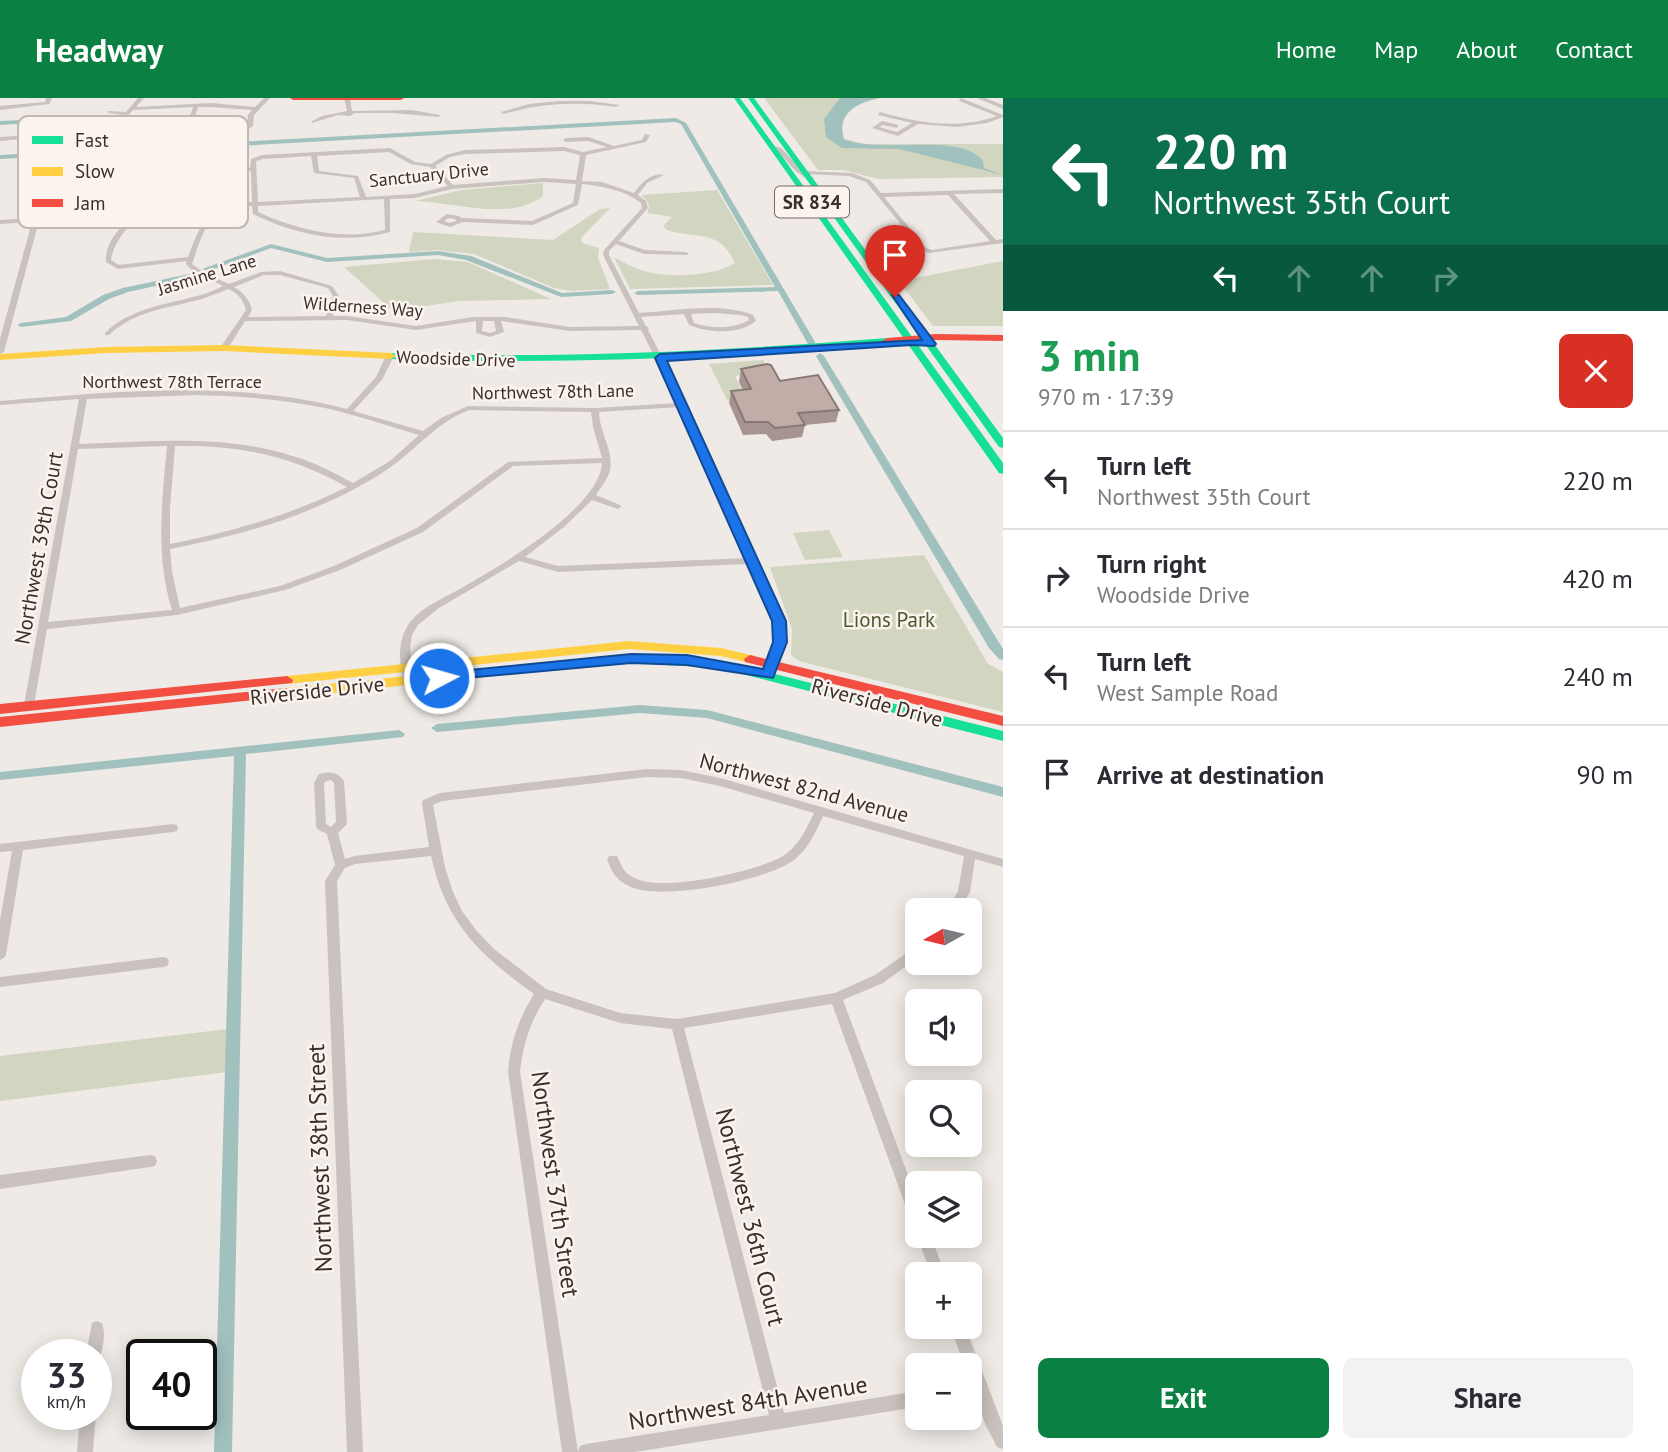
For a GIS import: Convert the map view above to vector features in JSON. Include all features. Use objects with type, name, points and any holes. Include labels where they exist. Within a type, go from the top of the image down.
[{"type":"street","points":[[0,108],[43,105],[49,98]]},
{"type":"street","points":[[125,116],[141,98]]},
{"type":"street","points":[[250,126],[255,109],[267,98]]},
{"type":"street","points":[[293,98],[348,104],[401,98]]},
{"type":"street","name":"SR 834","points":[[737,98],[773,146],[803,176],[824,208],[835,214],[882,278],[1003,471]]},
{"type":"street","name":"SR 834","points":[[751,98],[803,176],[851,257],[923,341],[1003,445]]},
{"type":"street","points":[[980,98],[1003,107]]},
{"type":"street","points":[[965,99],[1003,116]]},
{"type":"street","points":[[348,104],[376,116],[438,115]]},
{"type":"street","points":[[314,122],[348,104]]},
{"type":"street","points":[[504,112],[521,107],[556,104],[616,105]]},
{"type":"street","points":[[193,116],[196,106]]},
{"type":"street","points":[[110,112],[196,106],[255,109]]},
{"type":"street","points":[[880,114],[915,124],[971,125],[1003,116]]},
{"type":"street","points":[[906,129],[915,124]]},
{"type":"street","points":[[432,166],[448,156],[465,152],[508,153],[553,149],[583,154],[644,141],[647,135]]},
{"type":"street","points":[[0,139],[18,138]]},
{"type":"street","points":[[566,140],[587,139],[612,147]]},
{"type":"street","points":[[457,143],[465,152]]},
{"type":"street","points":[[387,198],[388,231],[345,238],[255,213],[253,169],[256,158],[390,150],[413,163],[432,166],[452,187]]},
{"type":"street","points":[[508,153],[509,165]]},
{"type":"street","points":[[314,154],[316,172],[356,177],[363,198]]},
{"type":"street","points":[[460,220],[533,223],[576,204],[583,154]]},
{"type":"street","points":[[248,169],[253,169]]},
{"type":"street","points":[[661,175],[649,179],[635,195],[644,202],[645,208],[617,242],[606,251],[606,255],[646,328],[683,405],[750,561],[779,621],[780,642],[770,669]]},
{"type":"street","points":[[803,176],[863,179],[881,195],[924,249],[931,252],[999,242]]},
{"type":"street","name":"Sanctuary Drive","points":[[248,205],[423,195],[452,187],[526,180],[602,184],[635,195]]},
{"type":"street","points":[[881,195],[1003,191]]},
{"type":"street","points":[[950,193],[999,242]]},
{"type":"street","points":[[0,222],[18,221]]},
{"type":"street","points":[[0,354],[33,228]]},
{"type":"street","points":[[129,228],[110,248],[108,261],[118,267],[127,268],[189,259],[192,269],[228,287],[249,303],[250,310],[224,348]]},
{"type":"street","name":"Sanctuary Drive","points":[[189,259],[203,228]]},
{"type":"street","points":[[617,242],[644,252],[686,254]]},
{"type":"street","points":[[851,257],[863,262],[873,275],[882,278]]},
{"type":"street","name":"Jasmine Lane","points":[[107,334],[116,325],[141,312],[272,272],[323,283],[335,291],[329,317]]},
{"type":"street","points":[[639,315],[687,313],[740,312],[751,316],[753,321],[745,326],[702,328],[691,324],[687,313]]},
{"type":"street","name":"Wilderness Way","points":[[244,319],[329,317],[416,328],[497,318],[520,319],[570,329],[646,328]]},
{"type":"street","points":[[480,319],[478,332],[490,335],[500,332],[497,318]]},
{"type":"street","points":[[923,341],[1003,338]]},
{"type":"street","points":[[923,341],[1003,344]]},
{"type":"street","name":"Woodside Drive","points":[[0,354],[224,348],[519,361],[660,358],[923,341]]},
{"type":"street","points":[[348,412],[379,378],[390,356]]},
{"type":"street","name":"Northwest 78th Terrace","points":[[0,403],[224,395],[309,402],[424,434]]},
{"type":"street","name":"Northwest 39th Court","points":[[29,705],[83,398]]},
{"type":"street","name":"Northwest 78th Lane","points":[[166,547],[210,539],[274,521],[328,500],[381,471],[408,451],[443,418],[468,408],[595,410],[683,405]]},
{"type":"street","points":[[408,674],[404,644],[411,627],[428,612],[519,558],[590,496],[604,476],[606,460],[595,410]]},
{"type":"street","points":[[171,444],[166,547],[171,596],[177,612]]},
{"type":"street","points":[[75,447],[171,444],[244,446],[273,451],[314,464],[352,486]]},
{"type":"street","points":[[43,626],[177,612],[282,588],[386,547],[459,504],[511,464],[606,460]]},
{"type":"street","points":[[590,496],[618,506]]},
{"type":"street","points":[[519,558],[558,569],[750,561]]},
{"type":"street","name":"Riverside Drive","points":[[0,709],[408,674],[631,659],[687,660],[770,669],[1003,721]]},
{"type":"street","name":"Riverside Drive","points":[[770,669],[1003,736]]},
{"type":"street","name":"Riverside Drive","points":[[0,722],[408,674]]},
{"type":"street","name":"Northwest 82nd Avenue","points":[[434,851],[427,803],[440,797],[647,773],[681,775],[720,782],[1003,863]]},
{"type":"street","points":[[332,832],[342,824],[340,781],[333,776],[323,777],[319,783],[321,826],[332,832],[341,865],[354,860],[434,851],[444,888],[460,919],[479,945],[542,993],[620,1018],[677,1024],[836,998],[879,978],[905,960]]},
{"type":"street","points":[[613,859],[618,873],[644,886],[738,877],[766,870],[788,859],[806,843],[820,811]]},
{"type":"street","points":[[0,848],[173,828]]},
{"type":"street","points":[[0,954],[18,846]]},
{"type":"street","points":[[960,898],[964,892],[970,854]]},
{"type":"street","name":"Northwest 38th Street","points":[[341,865],[331,881],[355,1452]]},
{"type":"street","points":[[0,982],[163,962]]},
{"type":"street","name":"Northwest 37th Street","points":[[542,993],[524,1018],[516,1044],[514,1072],[570,1452]]},
{"type":"street","points":[[836,998],[905,1185]]},
{"type":"street","name":"Northwest 36th Court","points":[[677,1024],[778,1421]]},
{"type":"street","points":[[0,1182],[150,1161]]},
{"type":"street","points":[[95,1339],[96,1328]]},
{"type":"street","name":"Northwest 84th Avenue","points":[[586,1452],[905,1401]]},
{"type":"street","points":[[982,1403],[1003,1441]]},
{"type":"street","points":[[85,1452],[87,1430]]},
{"type":"green space","points":[[764,98],[879,98],[850,110],[843,122],[844,139],[866,144],[1003,144],[1003,177],[879,179],[843,170],[818,170]]},
{"type":"green space","points":[[543,183],[543,196],[530,204],[515,208],[481,209],[415,201],[461,190]]},
{"type":"green space","points":[[717,190],[773,285],[630,289],[614,257],[640,270],[666,275],[703,274],[735,263],[729,252],[715,240],[667,230],[663,226],[672,217],[648,213],[649,204],[642,195]]},
{"type":"green space","points":[[610,208],[581,238],[582,243],[599,248],[598,258],[610,289],[570,291],[554,288],[474,254],[437,250],[409,252],[413,232],[553,240],[600,209]]},
{"type":"green space","points":[[435,259],[468,262],[551,299],[459,301],[393,311],[344,267]]},
{"type":"green space","points":[[1003,261],[1003,326],[933,326],[899,281]]},
{"type":"green space","points":[[763,360],[770,374],[735,376],[747,399],[727,400],[709,364]]},
{"type":"green space","points":[[829,530],[843,557],[805,560],[793,533]]},
{"type":"green space","name":"Lions Park","points":[[924,555],[988,664],[1003,672],[1003,712],[799,661],[791,655],[792,629],[770,567]]},
{"type":"green space","points":[[228,1029],[227,1072],[0,1101],[0,1056]]},
{"type":"water","points":[[840,98],[879,98],[856,106],[850,111],[843,122],[844,139],[877,145],[957,147],[972,152],[983,161],[984,168],[1003,175],[899,149],[842,148],[826,137],[824,119]]},
{"type":"building","points":[[771,365],[780,381],[818,375],[839,410],[798,413],[805,425],[775,428],[768,422],[745,422],[731,391],[751,389],[741,369]]},
{"type":"waterway","points":[[248,143],[676,120],[683,123],[811,342]]},
{"type":"waterway","points":[[0,123],[18,122]]},
{"type":"waterway","points":[[0,157],[18,156]]},
{"type":"waterway","points":[[206,269],[271,246],[327,260],[438,253],[468,258],[561,295],[612,292]]},
{"type":"waterway","points":[[21,325],[68,319],[106,297],[189,276]]},
{"type":"waterway","points":[[638,293],[780,289]]},
{"type":"waterway","points":[[820,356],[995,648],[1003,656]]},
{"type":"waterway","points":[[437,728],[640,709],[707,714],[1003,792]]},
{"type":"waterway","points":[[0,776],[399,734]]},
{"type":"waterway","points":[[223,1452],[240,752]]},
{"type":"traffic: fast","points":[[737,98],[1003,471]]},
{"type":"traffic: fast","points":[[751,98],[1003,445]]},
{"type":"traffic: fast","points":[[391,356],[515,359],[639,357],[887,341]]},
{"type":"traffic: fast","points":[[581,663],[631,659],[719,664],[1003,736]]},
{"type":"traffic: slow","points":[[0,357],[106,350],[224,348],[391,356]]},
{"type":"traffic: slow","points":[[287,680],[629,645],[721,652],[750,659]]},
{"type":"traffic: slow","points":[[286,693],[581,663]]},
{"type":"traffic: jam","points":[[293,98],[401,98]]},
{"type":"traffic: jam","points":[[887,341],[936,337],[1003,338]]},
{"type":"traffic: jam","points":[[750,659],[1003,721]]},
{"type":"traffic: jam","points":[[0,709],[287,680]]},
{"type":"traffic: jam","points":[[0,722],[286,693]]},
{"type":"route","points":[[439,678],[631,659],[687,660],[768,675],[780,642],[779,621],[660,358],[911,342],[930,344],[895,297]]}]
